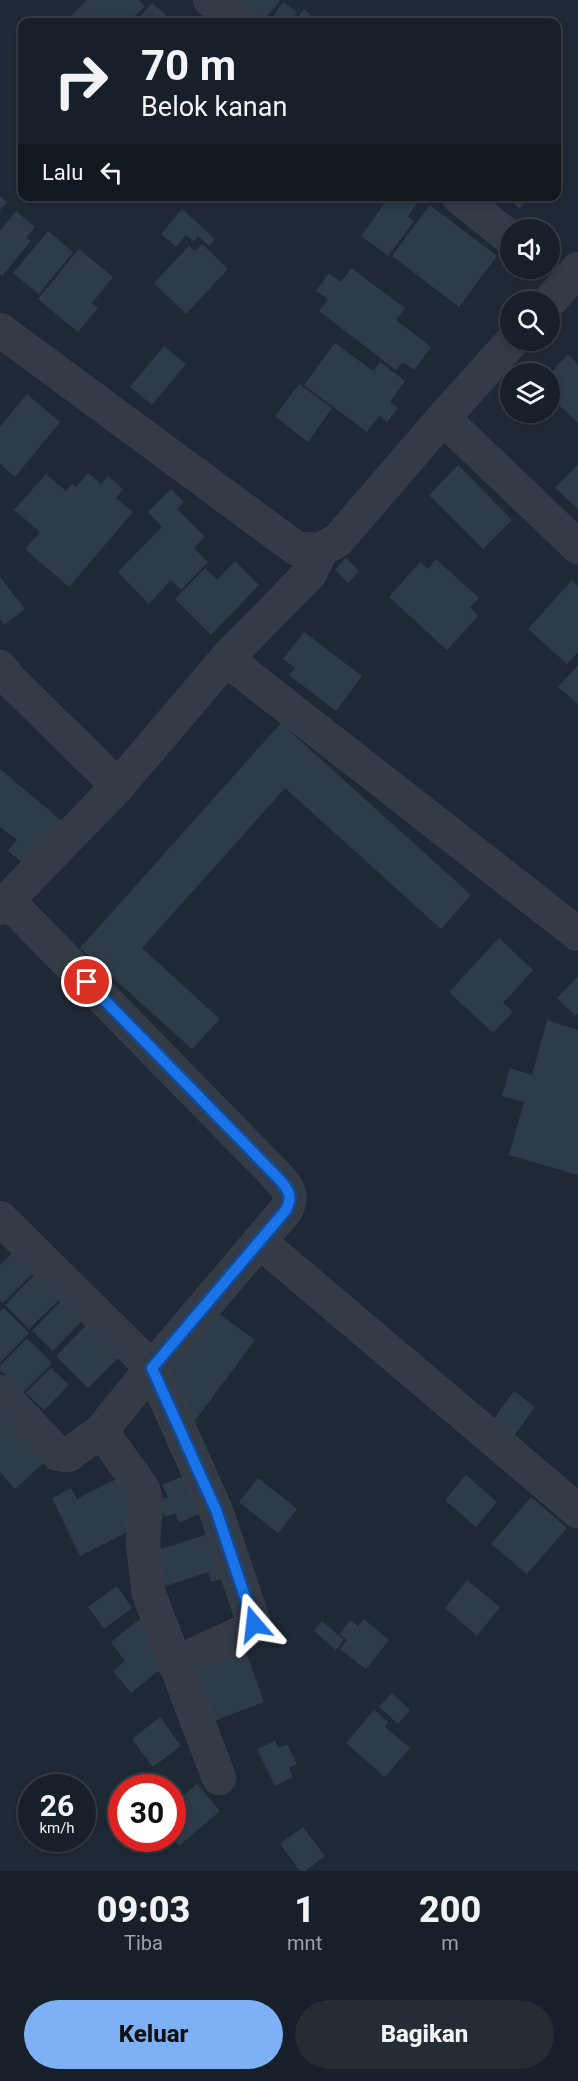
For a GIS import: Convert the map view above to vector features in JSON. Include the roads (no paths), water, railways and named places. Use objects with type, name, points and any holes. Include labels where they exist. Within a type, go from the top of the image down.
[{"type":"street","points":[[210,0],[234,18]]},
{"type":"street","points":[[464,201],[500,230]]},
{"type":"street","points":[[0,330],[297,549],[321,550],[338,540],[503,351]]},
{"type":"street","points":[[443,418],[578,547]]},
{"type":"street","points":[[0,1392],[58,1454],[73,1453],[101,1431],[286,1210],[291,1197],[288,1190],[4,904],[118,786],[226,659],[310,572],[321,550]]},
{"type":"street","points":[[226,659],[578,934]]},
{"type":"street","points":[[0,667],[11,681],[118,786]]},
{"type":"street","points":[[0,1218],[152,1368],[216,1510],[253,1620],[253,1627],[174,1664]]},
{"type":"street","points":[[259,1241],[578,1511]]},
{"type":"street","points":[[101,1431],[144,1492],[146,1502],[142,1533],[147,1583],[153,1607],[219,1778]]}]
